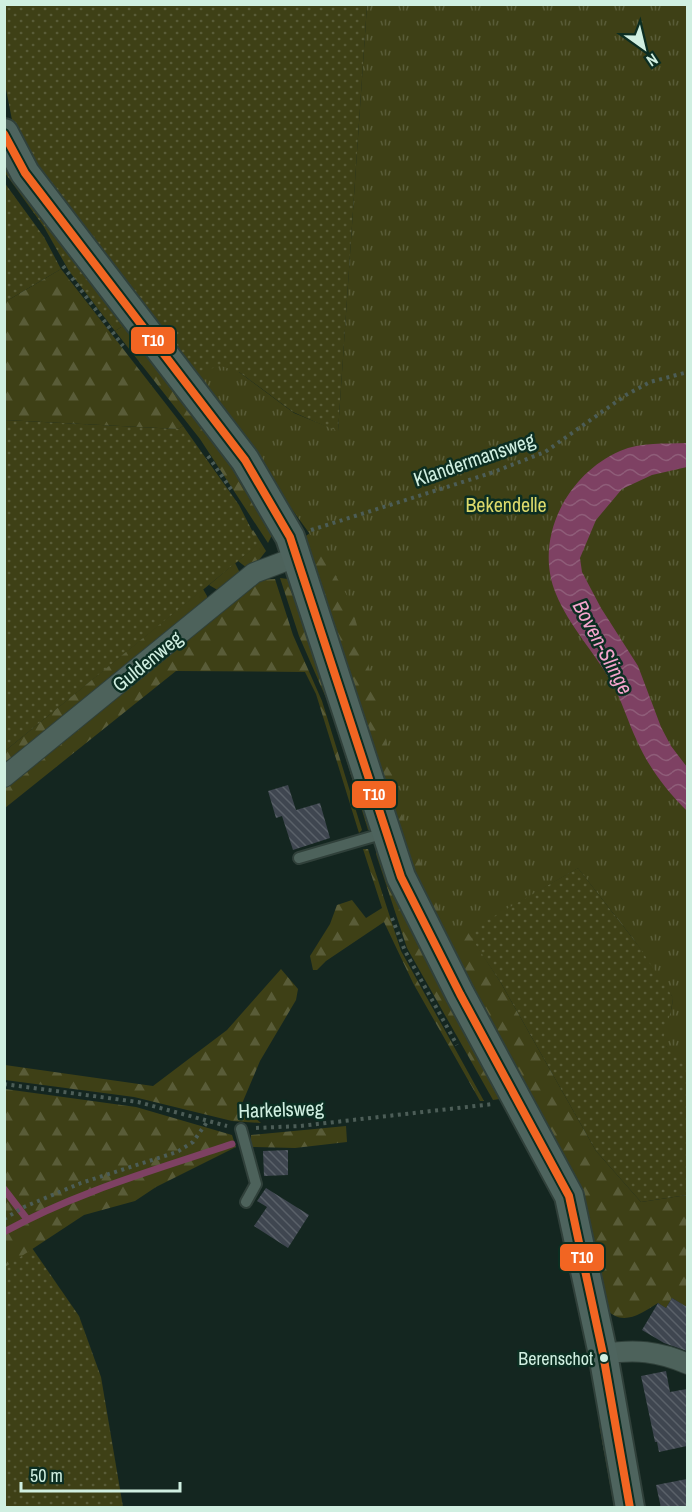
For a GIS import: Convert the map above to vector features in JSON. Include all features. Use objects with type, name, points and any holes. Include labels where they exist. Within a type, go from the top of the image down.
[{"type":"main road","points":[[4,133],[25,173],[246,460],[293,547],[386,833],[413,902],[569,1196],[603,1354],[630,1508]]},
{"type":"street","name":"Guldenweg","points":[[4,777],[254,573],[293,547]]},
{"type":"street","points":[[603,1354],[632,1349],[670,1356],[687,1364]]},
{"type":"lane","points":[[299,858],[386,833]]},
{"type":"lane","points":[[241,1129],[256,1184],[246,1202]]},
{"type":"path","name":"Klandermansweg","points":[[293,547],[545,452],[626,395],[650,382],[687,372]]},
{"type":"path","name":"Harkelsweg","points":[[4,1084],[138,1102],[207,1122],[241,1129],[300,1126],[490,1104]]},
{"type":"path","points":[[4,1219],[24,1207],[81,1183],[177,1152],[193,1142],[207,1122]]},
{"type":"green space","points":[[4,5],[367,5],[338,432],[293,412],[239,372],[193,373],[28,153],[12,120],[5,84]]},
{"type":"green space","name":"Bekendelle","points":[[367,5],[687,5],[687,1064],[672,1053],[665,1044],[664,1034],[672,996],[631,935],[578,868],[451,941],[402,814],[376,692],[350,601],[320,548],[193,373],[221,366],[239,372],[294,413],[338,431]]},
{"type":"green space","points":[[4,153],[129,322],[115,331],[69,271],[44,227],[5,173]]},
{"type":"green space","points":[[4,182],[44,237],[61,269],[5,302]]},
{"type":"green space","points":[[61,269],[183,426],[178,429],[5,420],[5,302]]},
{"type":"green space","points":[[129,322],[237,462],[275,529],[268,543],[200,439],[115,331]]},
{"type":"green space","points":[[5,420],[178,429],[183,426],[239,505],[259,544],[5,751]]},
{"type":"green space","points":[[253,530],[266,551],[259,560],[247,568],[238,561],[258,544],[251,532]]},
{"type":"green space","points":[[310,533],[687,811],[687,1064],[666,1046],[664,1038],[674,1008],[673,997],[662,976],[578,868],[467,931],[501,983],[596,1151],[641,1202],[687,1195],[687,1307],[672,1298],[666,1308],[658,1303],[644,1312],[624,1318],[611,1314],[605,1308],[583,1205],[456,953],[445,944],[410,874],[300,540]]},
{"type":"green space","points":[[235,563],[240,573],[221,592],[209,585]]},
{"type":"green space","points":[[280,578],[296,580],[372,830],[368,830],[330,707],[299,636]]},
{"type":"green space","points":[[275,579],[293,635],[322,701],[362,830],[359,833],[316,694],[305,672],[176,671],[5,808],[5,784],[258,580]]},
{"type":"green space","points":[[203,589],[207,596],[207,604],[5,771],[5,751]]},
{"type":"green space","points":[[380,847],[507,1098],[493,1100],[407,948],[376,854],[376,849]]},
{"type":"green space","points":[[363,849],[368,849],[401,951],[484,1101],[480,1101],[413,983],[384,922],[326,961],[317,970],[313,970],[310,956],[330,924],[337,905],[352,900],[366,918],[382,908]]},
{"type":"green space","points":[[578,868],[662,976],[673,998],[666,1046],[687,1064],[687,1195],[641,1202],[596,1151],[501,983],[466,931]]},
{"type":"green space","points":[[281,969],[298,989],[296,1000],[260,1061],[241,1106],[261,1123],[232,1121],[134,1097],[5,1080],[5,1065],[153,1086],[227,1030]]},
{"type":"green space","points":[[5,1089],[136,1107],[232,1135],[236,1147],[156,1187],[135,1201],[84,1215],[5,1267]]},
{"type":"green space","points":[[346,1126],[347,1142],[295,1148],[251,1147],[251,1135]]},
{"type":"green space","points":[[32,1248],[79,1316],[101,1377],[123,1507],[5,1507],[4,1267]]},
{"type":"green space","points":[[602,1420],[621,1507],[614,1507],[599,1424]]},
{"type":"water","name":"Boven-Slinge","points":[[687,443],[687,467],[652,475],[622,489],[596,520],[580,558],[582,572],[601,608],[638,666],[661,727],[671,746],[687,767],[687,811],[665,787],[647,760],[612,683],[561,606],[550,573],[549,552],[552,531],[570,492],[584,475],[601,461],[636,446]]},
{"type":"building","points":[[288,785],[296,810],[320,803],[330,838],[293,850],[282,816],[276,818],[268,791]]},
{"type":"building","points":[[288,1150],[288,1175],[264,1176],[263,1151]]},
{"type":"building","points":[[266,1188],[309,1215],[288,1248],[254,1226],[267,1207],[257,1201]]},
{"type":"building","points":[[672,1298],[687,1307],[687,1351],[664,1343],[642,1330],[658,1303],[666,1308]]},
{"type":"building","points":[[666,1371],[670,1392],[687,1389],[687,1446],[659,1452],[641,1376]]},
{"type":"building","points":[[687,1479],[687,1508],[661,1508],[656,1485]]},
{"type":"waterway","points":[[4,1232],[87,1193],[232,1144]]},
{"type":"waterway","points":[[4,1189],[27,1219]]},
{"type":"transit line","name":"T10","points":[[4,134],[25,173],[245,460],[290,537],[401,877],[460,994],[569,1196],[603,1354],[630,1508]]},
{"type":"place","name":"Berenschot","points":[[604,1358]]}]
